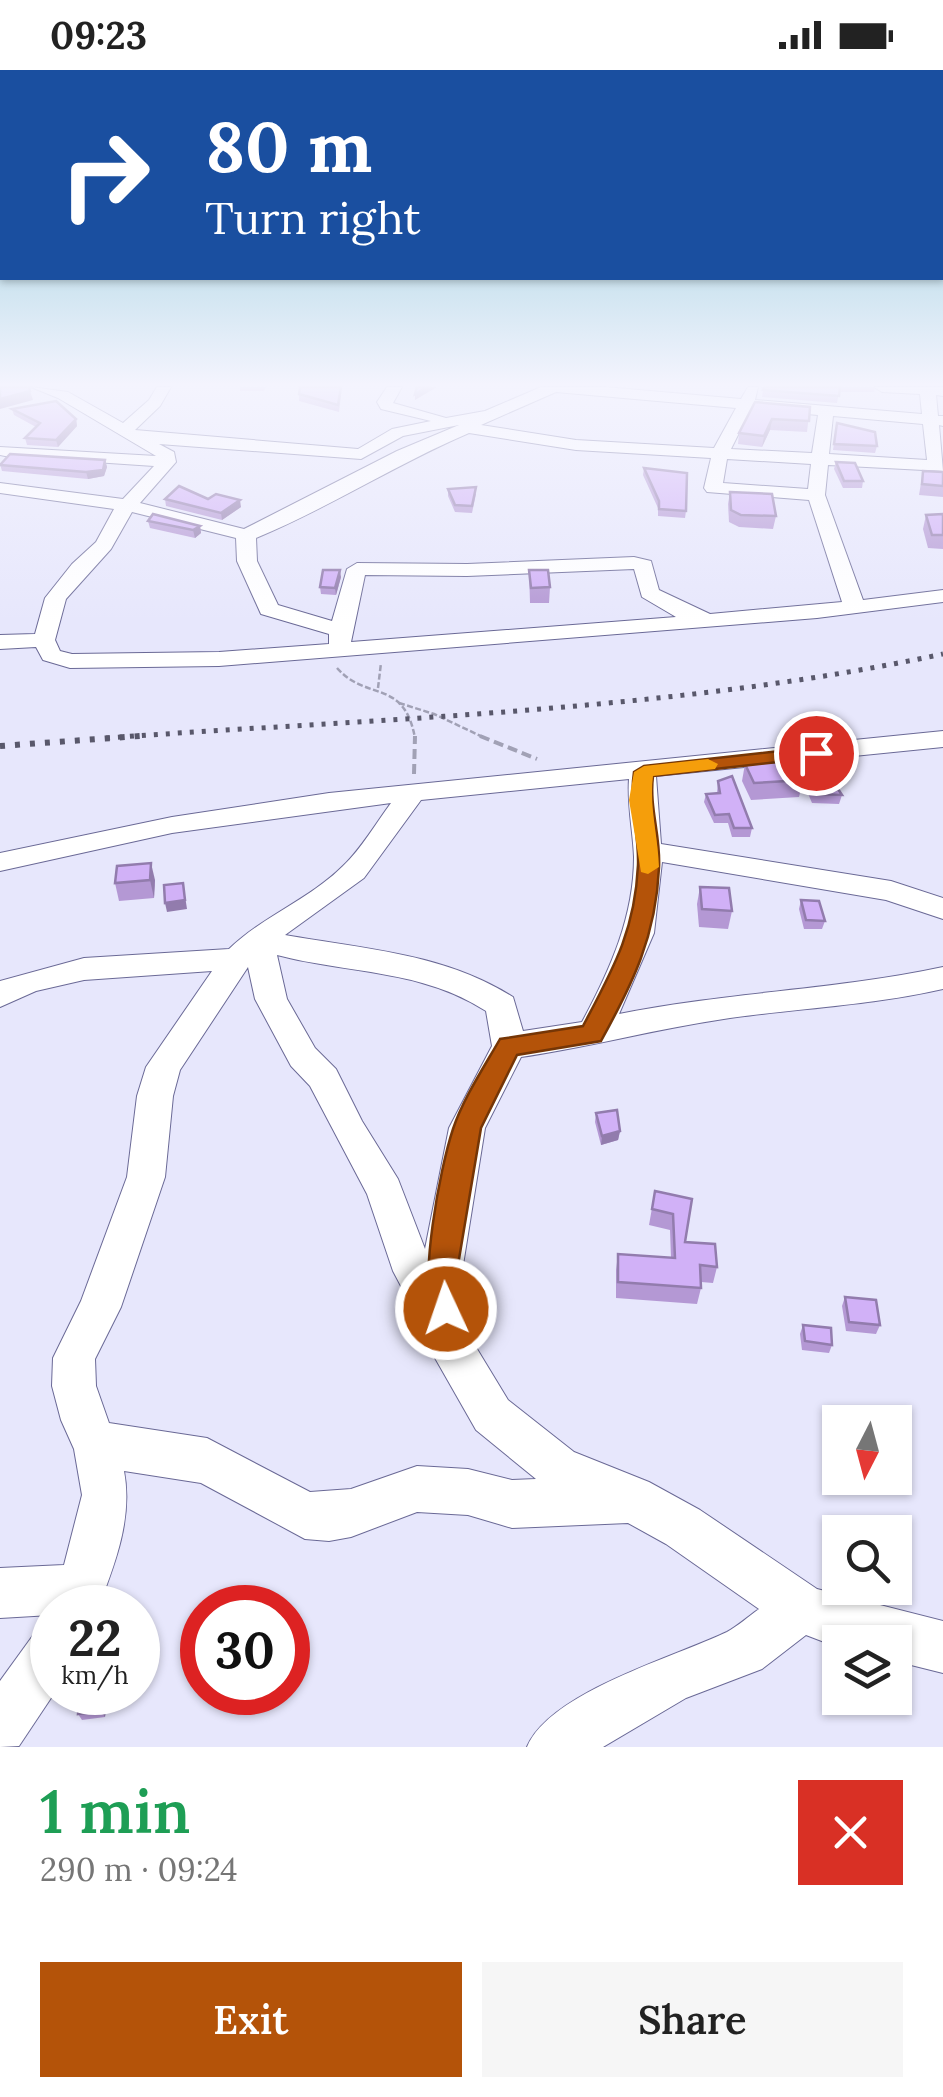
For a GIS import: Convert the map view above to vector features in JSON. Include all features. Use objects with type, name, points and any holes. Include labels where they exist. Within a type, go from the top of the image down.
[{"type":"street","points":[[34,492],[70,465]]},
{"type":"street","points":[[164,465],[128,506],[104,546],[79,568],[56,598],[44,640],[51,655],[70,661],[97,662],[219,659],[340,639],[713,620],[943,596]]},
{"type":"street","points":[[0,488],[128,506],[246,535],[281,521],[386,465]]},
{"type":"street","points":[[718,465],[713,488],[816,495]]},
{"type":"street","points":[[819,465],[816,495],[854,605]]},
{"type":"street","points":[[246,535],[247,561],[269,609],[340,639]]},
{"type":"street","points":[[340,639],[354,573],[369,569],[468,570],[634,562],[644,565],[649,593],[658,601],[713,620]]},
{"type":"street","points":[[0,642],[44,640]]},
{"type":"street","points":[[0,862],[260,810],[610,775],[642,786],[943,739]]},
{"type":"street","points":[[592,1034],[637,948],[648,852],[642,786]]},
{"type":"street","points":[[82,1585],[98,1543],[105,1495],[96,1444],[83,1420],[74,1386],[74,1358],[100,1307],[146,1178],[155,1096],[163,1066],[248,948],[354,872],[412,793]]},
{"type":"street","points":[[648,852],[891,891],[943,909]]},
{"type":"street","points":[[0,996],[48,976],[284,946],[452,978],[481,990],[500,1005],[509,1046],[467,1128],[442,1265],[450,1344],[492,1415],[558,1468],[632,1499],[683,1527],[801,1608],[840,1623],[943,1646]]},
{"type":"street","points":[[248,948],[303,1057],[324,1078],[348,1129],[386,1190],[413,1272],[446,1329]]},
{"type":"street","points":[[509,1046],[592,1034],[728,1006],[906,988],[943,978]]},
{"type":"street","points":[[96,1444],[208,1460],[306,1515],[329,1517],[351,1512],[418,1489],[468,1492],[512,1504],[632,1499]]},
{"type":"street","points":[[0,1594],[30,1596]]},
{"type":"street","points":[[554,1747],[628,1700],[744,1651],[801,1608]]},
{"type":"street","points":[[0,1727],[30,1684]]},
{"type":"path","points":[[340,639],[338,672],[359,686],[378,688],[398,702],[421,708],[507,751],[543,761]]},
{"type":"path","points":[[398,702],[417,730],[412,793]]},
{"type":"building","points":[[3,465],[104,465],[103,470]]},
{"type":"building","points":[[837,465],[856,465],[863,481],[844,481]]},
{"type":"building","points":[[644,468],[687,473],[686,511],[659,509]]},
{"type":"building","points":[[923,471],[943,472],[943,486],[922,484]]},
{"type":"building","points":[[179,486],[208,499],[216,494],[240,500],[221,513],[165,499]]},
{"type":"building","points":[[476,487],[472,506],[455,505],[448,489]]},
{"type":"building","points":[[730,492],[772,494],[776,516],[741,515],[731,510]]},
{"type":"building","points":[[153,514],[200,526],[193,530],[148,521]]},
{"type":"building","points":[[943,514],[943,535],[932,535],[926,515]]},
{"type":"building","points":[[323,570],[340,570],[335,588],[320,587]]},
{"type":"building","points":[[529,570],[548,570],[550,587],[531,588]]},
{"type":"building","points":[[793,761],[803,780],[754,783],[745,764]]},
{"type":"building","points":[[828,774],[842,795],[814,794],[806,776]]},
{"type":"building","points":[[732,776],[752,828],[734,828],[729,814],[715,815],[706,794],[720,793],[718,781]]},
{"type":"building","points":[[151,863],[150,880],[115,883],[117,866]]},
{"type":"building","points":[[183,883],[185,900],[165,903],[164,885]]},
{"type":"building","points":[[700,887],[729,888],[732,911],[702,909]]},
{"type":"building","points":[[801,900],[819,901],[825,921],[806,920]]},
{"type":"building","points":[[617,1110],[620,1131],[602,1136],[596,1113]]},
{"type":"building","points":[[655,1191],[692,1199],[685,1242],[715,1244],[717,1267],[700,1265],[701,1288],[618,1282],[618,1254],[675,1258],[673,1214],[652,1209]]},
{"type":"building","points":[[845,1297],[876,1300],[880,1325],[849,1322]]},
{"type":"building","points":[[803,1325],[831,1328],[832,1345],[805,1341]]},
{"type":"railway","points":[[106,738],[631,701],[736,689],[943,654]]},
{"type":"railway","points":[[0,746],[140,736]]},
{"type":"slow traffic","points":[[648,867],[648,833],[640,800],[644,772],[708,764]]},
{"type":"route","points":[[446,1309],[442,1265],[467,1128],[509,1046],[592,1034],[637,948],[648,868],[648,833],[640,800],[644,772],[816,753]]}]
